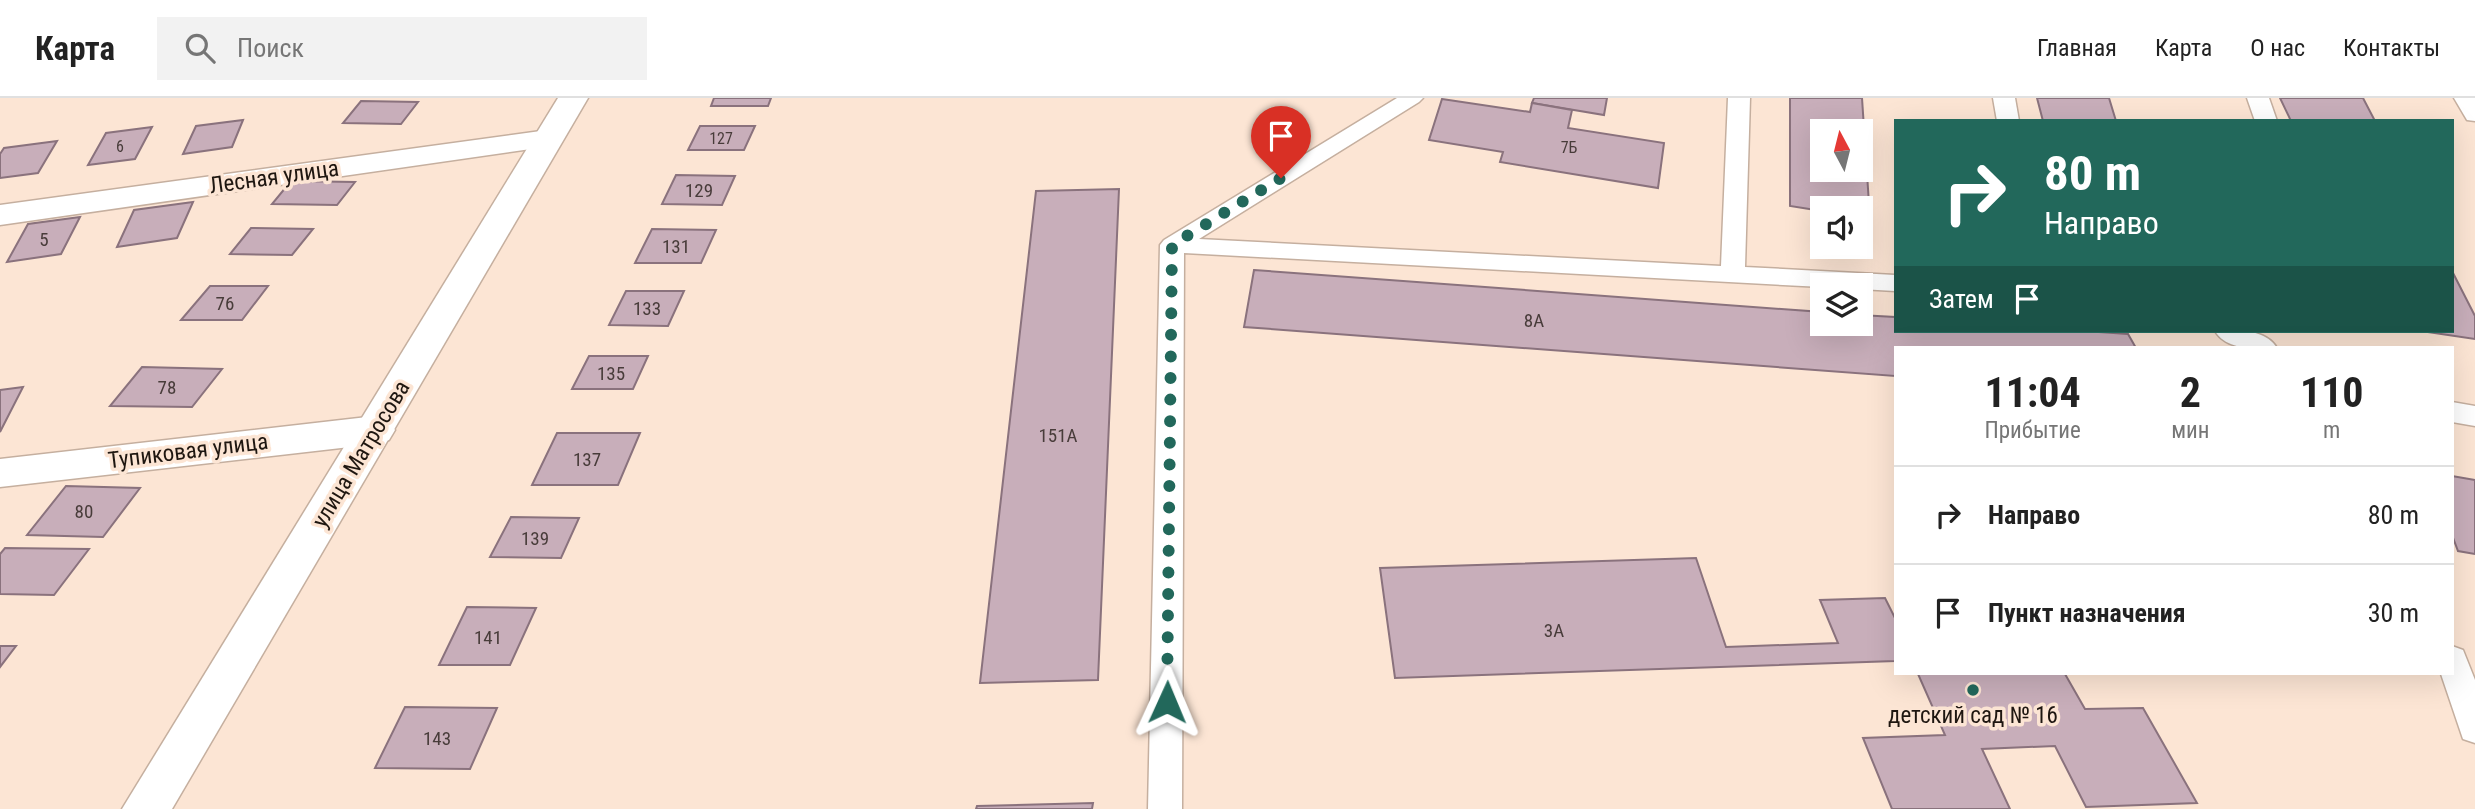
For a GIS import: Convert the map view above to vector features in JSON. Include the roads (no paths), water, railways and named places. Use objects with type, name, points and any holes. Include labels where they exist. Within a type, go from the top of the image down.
[{"type":"main road","name":"улица Матросова","points":[[146,809],[573,98]]},
{"type":"main road","name":"Лесная улица","points":[[0,215],[548,139]]},
{"type":"main road","name":"Тупиковая улица","points":[[0,473],[376,430]]},
{"type":"lane","points":[[1172,245],[1412,98]]},
{"type":"lane","points":[[1733,273],[1739,98]]},
{"type":"lane","points":[[2004,98],[2008,119]]},
{"type":"lane","points":[[2258,98],[2265,119]]},
{"type":"lane","points":[[2465,98],[2475,115]]},
{"type":"lane","points":[[1172,245],[1894,283]]},
{"type":"lane","points":[[1166,809],[1172,245]]},
{"type":"lane","points":[[2232,333],[2260,346]]},
{"type":"lane","points":[[2454,412],[2475,416]]},
{"type":"lane","points":[[2454,665],[2475,729]]},
{"type":"place","name":"детский сад № 16","points":[[1973,690]]}]
